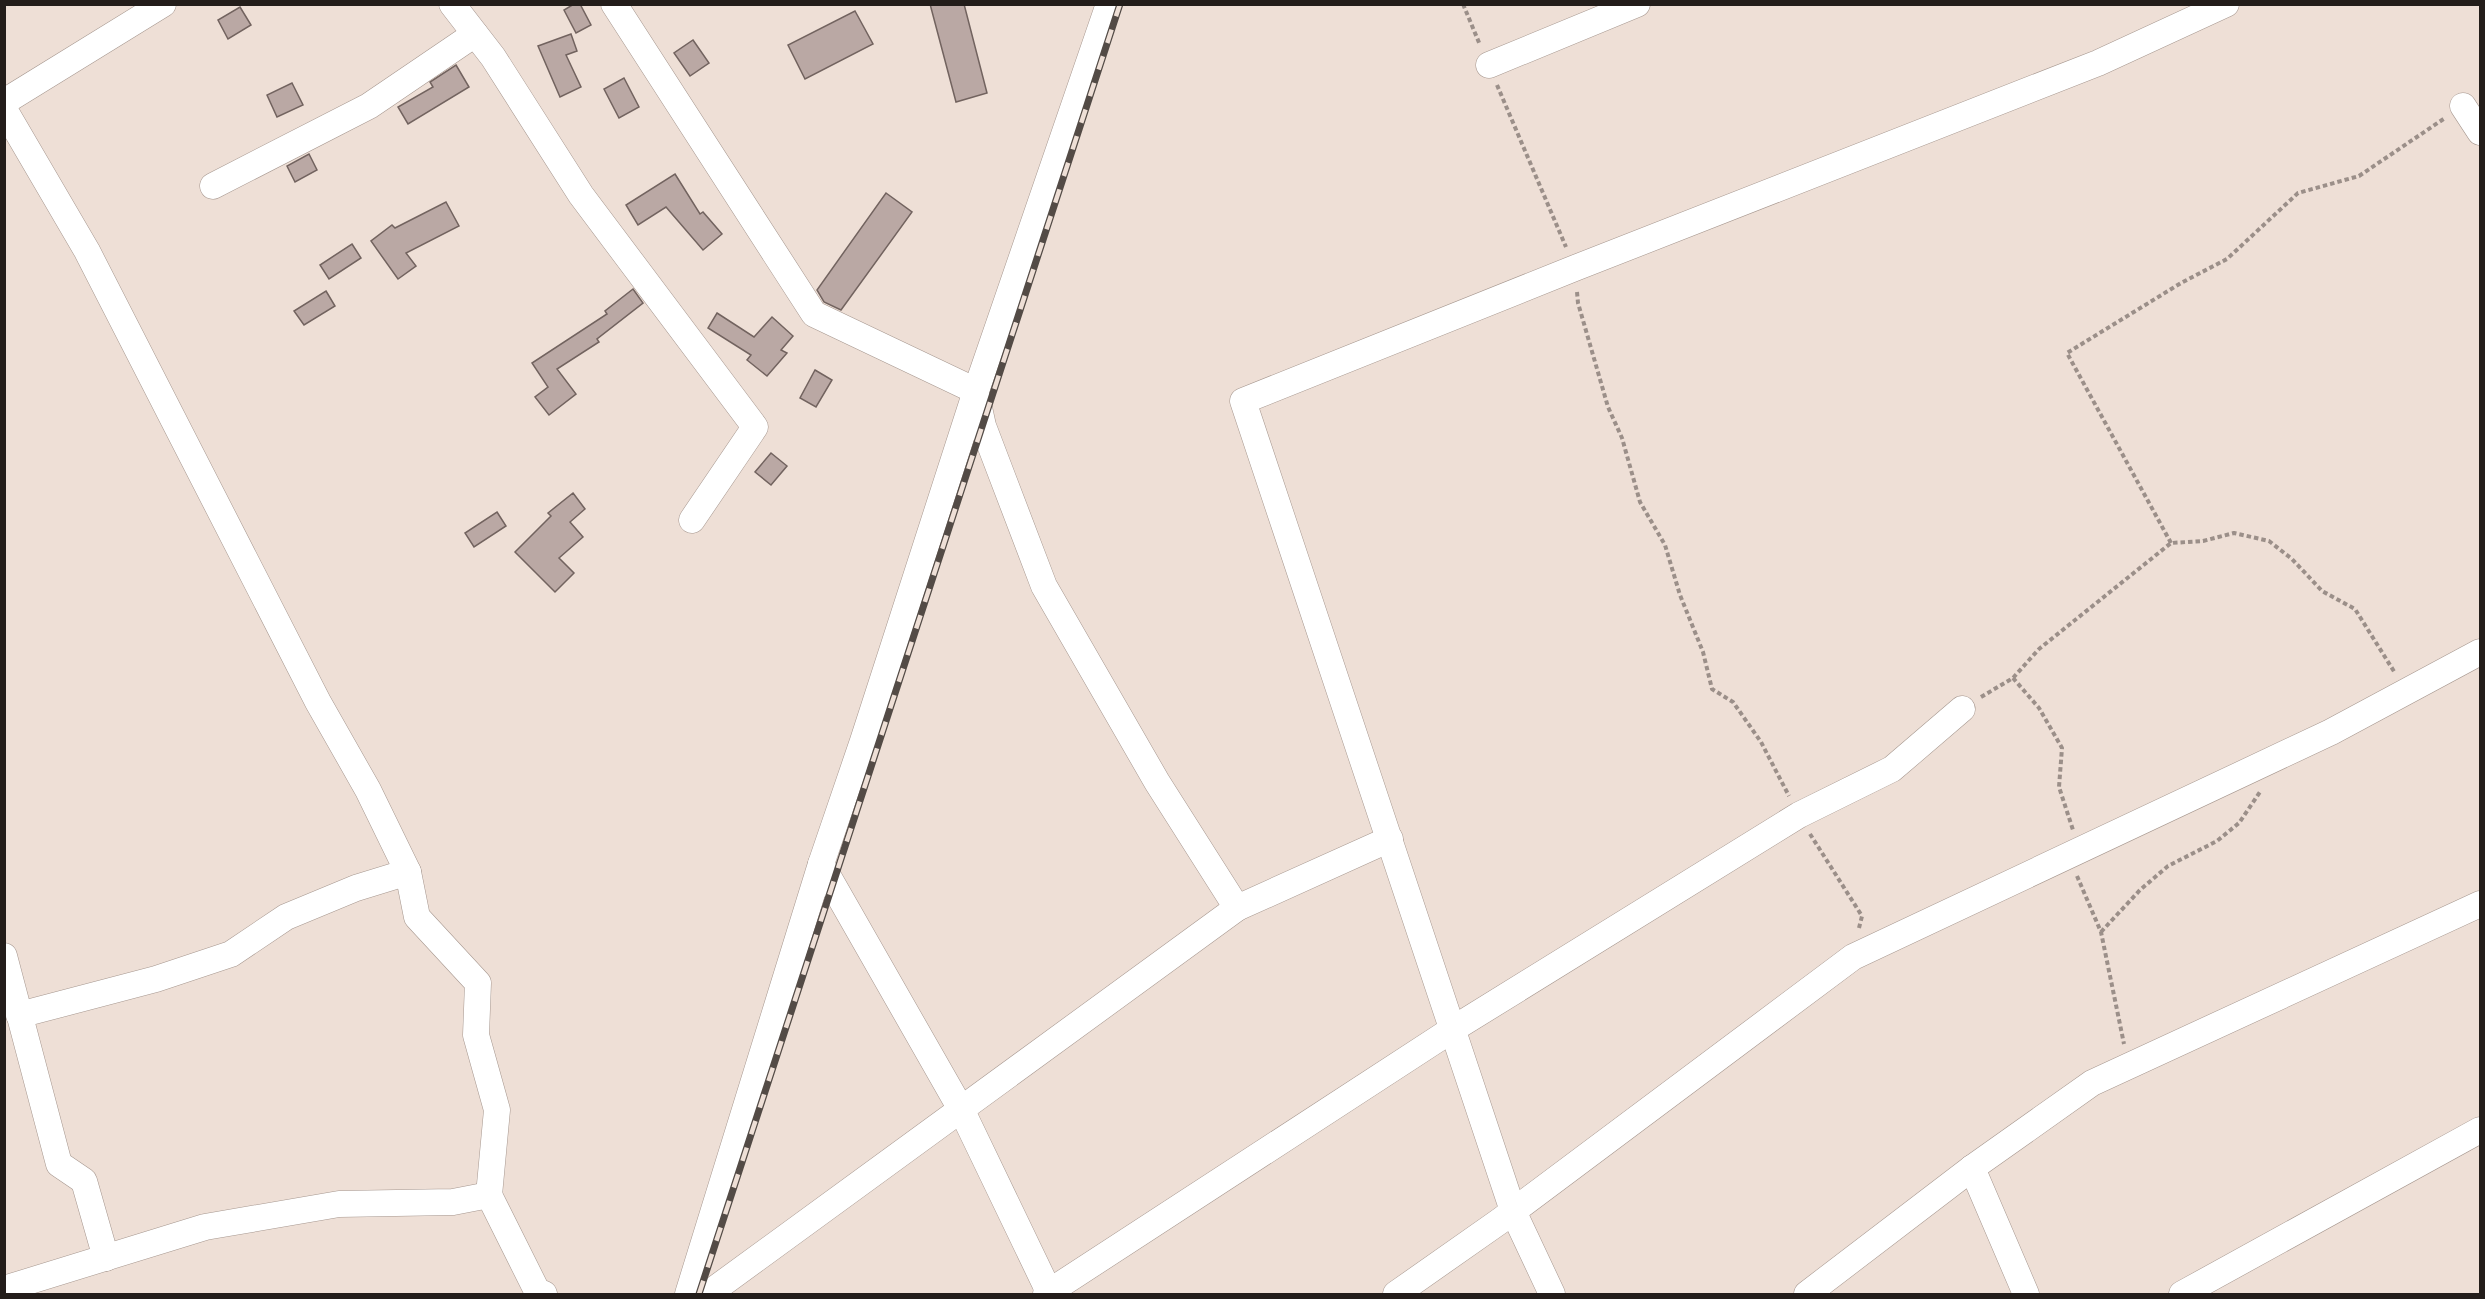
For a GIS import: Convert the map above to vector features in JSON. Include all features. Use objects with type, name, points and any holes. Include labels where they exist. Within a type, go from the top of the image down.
[{"type":"street","points":[[4,102],[163,4]]},
{"type":"street","points":[[452,4],[493,57],[581,195],[755,427],[692,520]]},
{"type":"street","points":[[614,4],[814,314],[976,391]]},
{"type":"street","points":[[688,1294],[820,864],[863,741],[976,391],[1108,4]]},
{"type":"street","points":[[1489,65],[1637,4]]},
{"type":"street","points":[[1552,1294],[1514,1211],[1243,401],[2098,63],[2226,4]]},
{"type":"street","points":[[213,186],[369,106],[475,34]]},
{"type":"street","points":[[2463,106],[2481,132]]},
{"type":"street","points":[[4,109],[87,251],[318,702],[368,790],[408,872],[417,917],[478,983],[476,1035],[497,1110],[489,1195],[537,1291],[544,1294]]},
{"type":"street","points":[[976,391],[983,426],[1044,586],[1157,782],[1237,908]]},
{"type":"street","points":[[1396,1294],[1514,1211],[1853,957],[2331,732],[2481,652]]},
{"type":"street","points":[[820,864],[962,1111],[1048,1294],[1453,1029],[1799,815],[1892,769],[1962,708]]},
{"type":"street","points":[[708,1294],[962,1111],[1237,908],[1389,839]]},
{"type":"street","points":[[19,1015],[156,979],[231,954],[286,917],[356,888],[408,872]]},
{"type":"street","points":[[1807,1294],[1972,1168],[2092,1083],[2481,904]]},
{"type":"street","points":[[4,956],[59,1164],[84,1181],[106,1258]]},
{"type":"street","points":[[2182,1294],[2481,1130]]},
{"type":"street","points":[[1972,1168],[2026,1294]]},
{"type":"street","points":[[4,1289],[205,1227],[339,1204],[453,1202],[489,1195]]},
{"type":"path","points":[[1463,4],[1575,268],[1578,303],[1608,407],[1622,438],[1640,502],[1665,545],[1680,596],[1703,652],[1712,689],[1733,702],[1761,742],[1799,815],[1862,916],[1853,957]]},
{"type":"path","points":[[2171,543],[2067,353],[2181,283],[2227,259],[2298,193],[2359,176],[2463,106]]},
{"type":"path","points":[[1962,708],[2013,678],[2039,649],[2171,543],[2203,541],[2234,532],[2269,541],[2292,559],[2322,591],[2355,609],[2379,644],[2406,692]]},
{"type":"path","points":[[2101,932],[2140,890],[2168,866],[2217,841],[2239,823],[2267,782],[2269,762]]},
{"type":"building","points":[[574,4],[580,4],[591,25],[576,33],[564,10]]},
{"type":"building","points":[[930,4],[964,4],[987,93],[956,102]]},
{"type":"building","points":[[240,7],[251,25],[228,39],[218,20]]},
{"type":"building","points":[[855,11],[873,44],[805,79],[788,45]]},
{"type":"building","points":[[571,34],[577,51],[566,55],[581,87],[560,97],[538,46]]},
{"type":"building","points":[[693,40],[709,63],[690,76],[674,53]]},
{"type":"building","points":[[456,65],[469,87],[408,124],[398,107],[433,87],[430,82]]},
{"type":"building","points":[[624,78],[639,107],[619,118],[604,89]]},
{"type":"building","points":[[292,83],[303,105],[277,117],[267,95]]},
{"type":"building","points":[[309,154],[317,170],[295,182],[287,166]]},
{"type":"building","points":[[675,174],[700,214],[703,212],[722,234],[703,250],[666,207],[638,225],[626,205]]},
{"type":"building","points":[[886,193],[912,212],[841,310],[824,302],[817,290]]},
{"type":"building","points":[[446,202],[459,226],[406,253],[416,266],[398,279],[371,241],[392,225],[395,228]]},
{"type":"building","points":[[352,244],[361,258],[329,279],[320,265]]},
{"type":"building","points":[[633,289],[643,303],[597,339],[599,342],[557,369],[576,394],[549,415],[535,397],[548,387],[532,363],[607,314],[605,311]]},
{"type":"building","points":[[326,291],[335,306],[304,325],[294,311]]},
{"type":"building","points":[[717,313],[754,337],[772,317],[793,336],[781,350],[787,353],[767,376],[747,360],[751,355],[708,328]]},
{"type":"building","points":[[815,370],[832,380],[816,407],[800,398]]},
{"type":"building","points":[[771,453],[787,466],[771,485],[755,472]]},
{"type":"building","points":[[573,493],[585,509],[570,522],[583,537],[559,558],[574,573],[555,592],[515,552],[551,516],[548,513]]},
{"type":"building","points":[[497,512],[506,526],[474,547],[465,533]]},
{"type":"railway","points":[[699,1294],[1120,4]]}]
